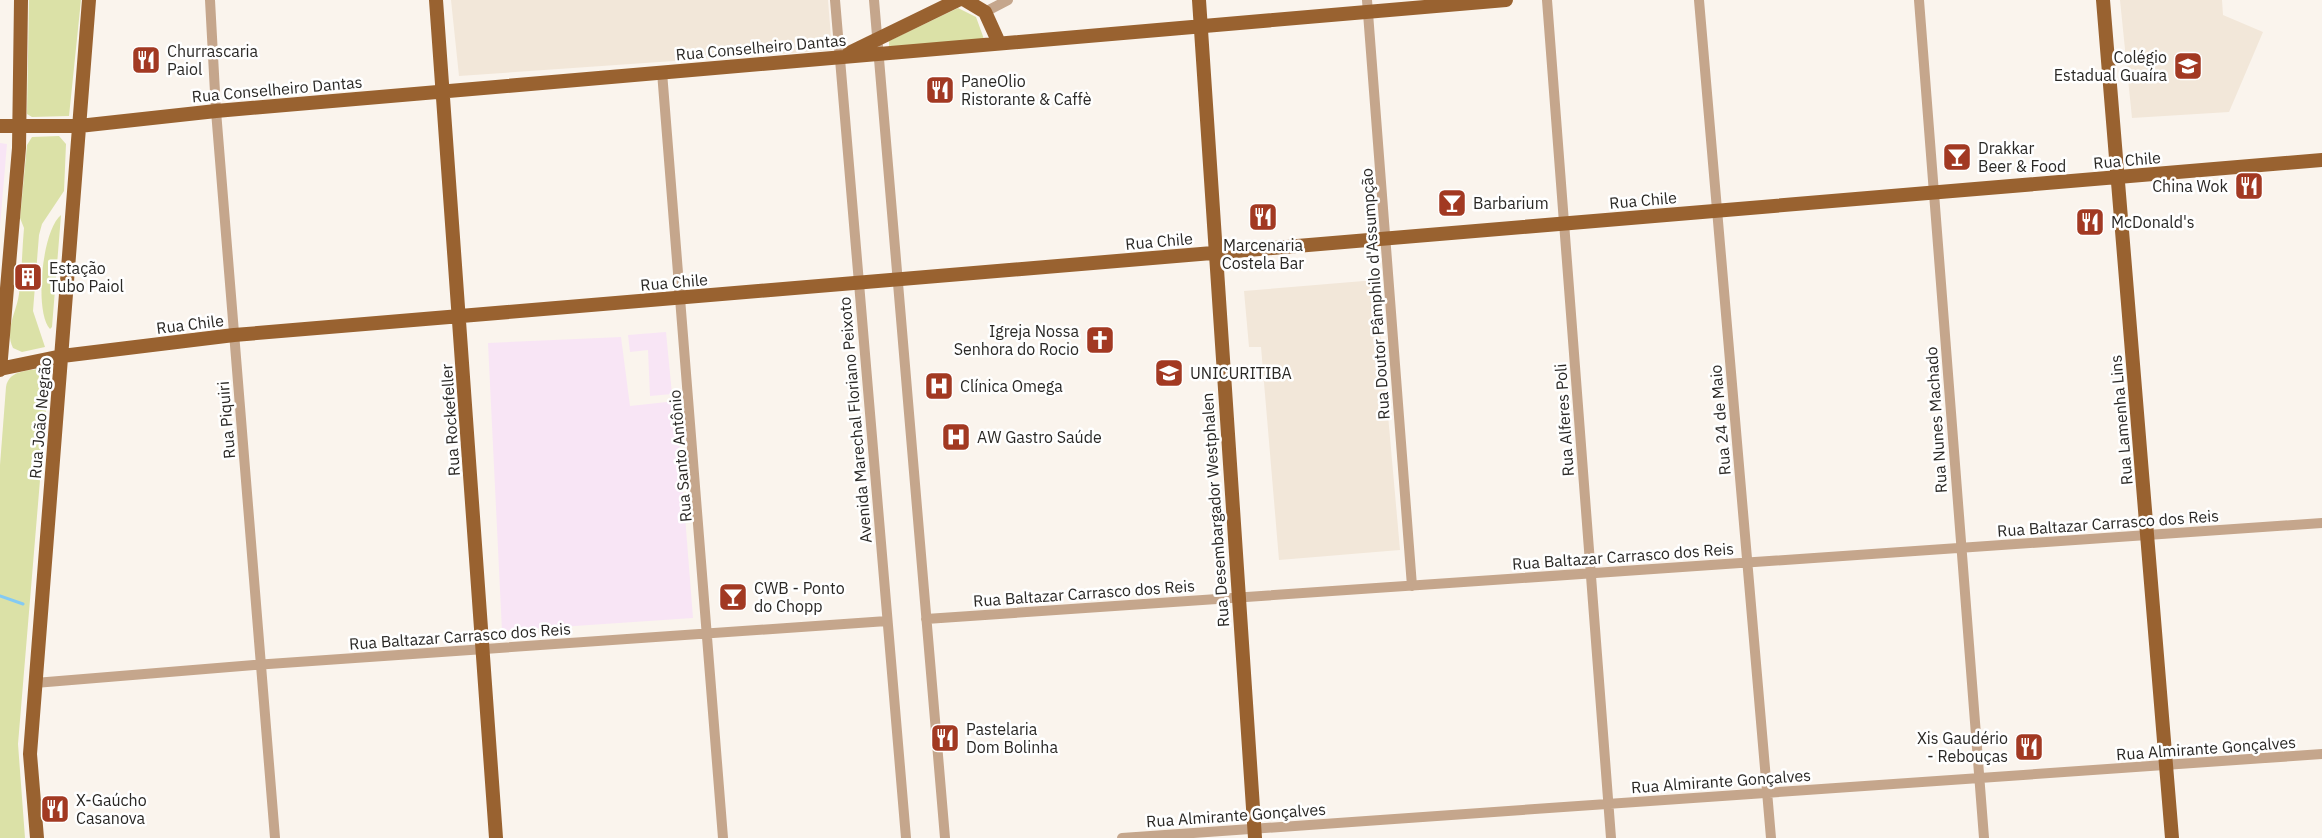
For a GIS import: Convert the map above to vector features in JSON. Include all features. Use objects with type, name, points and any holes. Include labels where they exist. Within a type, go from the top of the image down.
[{"type":"main road","points":[[0,369],[8,291],[19,128],[21,0]]},
{"type":"main road","name":"Rua João Negrão","points":[[37,838],[30,753],[89,0]]},
{"type":"main road","name":"Rua Rockefeller","points":[[436,0],[496,838]]},
{"type":"main road","points":[[839,57],[958,0]]},
{"type":"main road","points":[[965,0],[985,12],[999,43]]},
{"type":"main road","name":"Rua Desembargador Westphalen","points":[[1199,0],[1254,833]]},
{"type":"main road","name":"Rua Conselheiro Dantas","points":[[0,126],[19,128],[79,126],[216,111],[1201,26],[1368,6],[1506,0]]},
{"type":"main road","name":"Rua Lamenha Lins","points":[[2103,0],[2172,838]]},
{"type":"main road","name":"Rua Chile","points":[[0,369],[62,356],[234,335],[2322,160]]},
{"type":"street","name":"Rua Piquiri","points":[[210,0],[216,111],[275,838]]},
{"type":"street","name":"Avenida Marechal Floriano Peixoto","points":[[835,0],[906,838]]},
{"type":"street","points":[[874,0],[945,838]]},
{"type":"street","points":[[985,12],[1008,0]]},
{"type":"street","name":"Rua Alferes Poli","points":[[1547,0],[1611,838]]},
{"type":"street","name":"Rua 24 de Maio","points":[[1699,0],[1771,838]]},
{"type":"street","name":"Rua Nunes Machado","points":[[1918,0],[1984,838]]},
{"type":"street","name":"Rua Doutor Pâmphilo d'Assumpção","points":[[1368,6],[1412,586]]},
{"type":"street","name":"Rua Santo Antônio","points":[[662,72],[709,634],[723,838]]},
{"type":"street","points":[[0,310],[8,291]]},
{"type":"street","name":"Rua Baltazar Carrasco dos Reis","points":[[926,619],[2322,523]]},
{"type":"street","name":"Rua Baltazar Carrasco dos Reis","points":[[35,683],[261,664],[888,621]]},
{"type":"street","name":"Rua Almirante Gonçalves","points":[[1122,838],[1254,833],[1609,804],[2322,754]]},
{"type":"shaded area","points":[[451,0],[828,0],[832,50],[459,76]]},
{"type":"shaded area","name":"Colégio Estadual Guaíra","points":[[2120,0],[2222,0],[2223,15],[2263,32],[2229,112],[2132,118]]},
{"type":"shaded area","points":[[0,143],[7,144],[0,226]]},
{"type":"shaded area","points":[[1376,280],[1400,550],[1279,560],[1261,347],[1249,347],[1244,291]]},
{"type":"shaded area","points":[[666,332],[672,394],[650,396],[648,350],[630,352],[628,335]]},
{"type":"shaded area","points":[[621,337],[630,406],[676,401],[693,618],[502,631],[488,343]]},
{"type":"green space","points":[[29,0],[81,0],[69,116],[32,117],[27,114]]},
{"type":"green space","points":[[958,8],[976,17],[984,39],[889,47],[889,41]]},
{"type":"green space","points":[[59,136],[66,144],[64,191],[42,224],[39,235],[33,311],[45,347],[22,352],[13,348],[10,334],[21,278],[24,228],[20,218],[27,145],[32,137]]},
{"type":"green space","points":[[61,215],[50,329],[42,306],[42,271],[49,237],[54,224]]},
{"type":"green space","points":[[45,368],[49,372],[18,744],[25,838],[0,838],[0,465],[6,387],[11,377],[16,374]]},
{"type":"waterway","points":[[0,596],[23,604]]},
{"type":"place","name":"Churrascaria Paiol","points":[[146,60]]},
{"type":"place","name":"Colégio Estadual Guaíra","points":[[2188,66]]},
{"type":"place","name":"PaneOlio Ristorante & Caffè","points":[[940,90]]},
{"type":"place","name":"Drakkar Beer & Food","points":[[1957,157]]},
{"type":"place","name":"China Wok","points":[[2249,186]]},
{"type":"place","name":"Barbarium","points":[[1452,203]]},
{"type":"place","name":"Marcenaria Costela Bar","points":[[1263,217]]},
{"type":"place","name":"McDonald's","points":[[2090,222]]},
{"type":"place","name":"Estação Tubo Paiol","points":[[28,277]]},
{"type":"place","name":"Igreja Nossa Senhora do Rocio","points":[[1100,340]]},
{"type":"place","name":"UNICURITIBA","points":[[1169,373]]},
{"type":"place","name":"Clínica Omega","points":[[939,386]]},
{"type":"place","name":"AW Gastro Saúde","points":[[956,437]]},
{"type":"place","name":"CWB - Ponto do Chopp","points":[[733,597]]},
{"type":"place","name":"Pastelaria Dom Bolinha","points":[[945,738]]},
{"type":"place","name":"Xis Gaudério - Rebouças","points":[[2029,747]]},
{"type":"place","name":"X-Gaúcho Casanova","points":[[55,809]]}]
